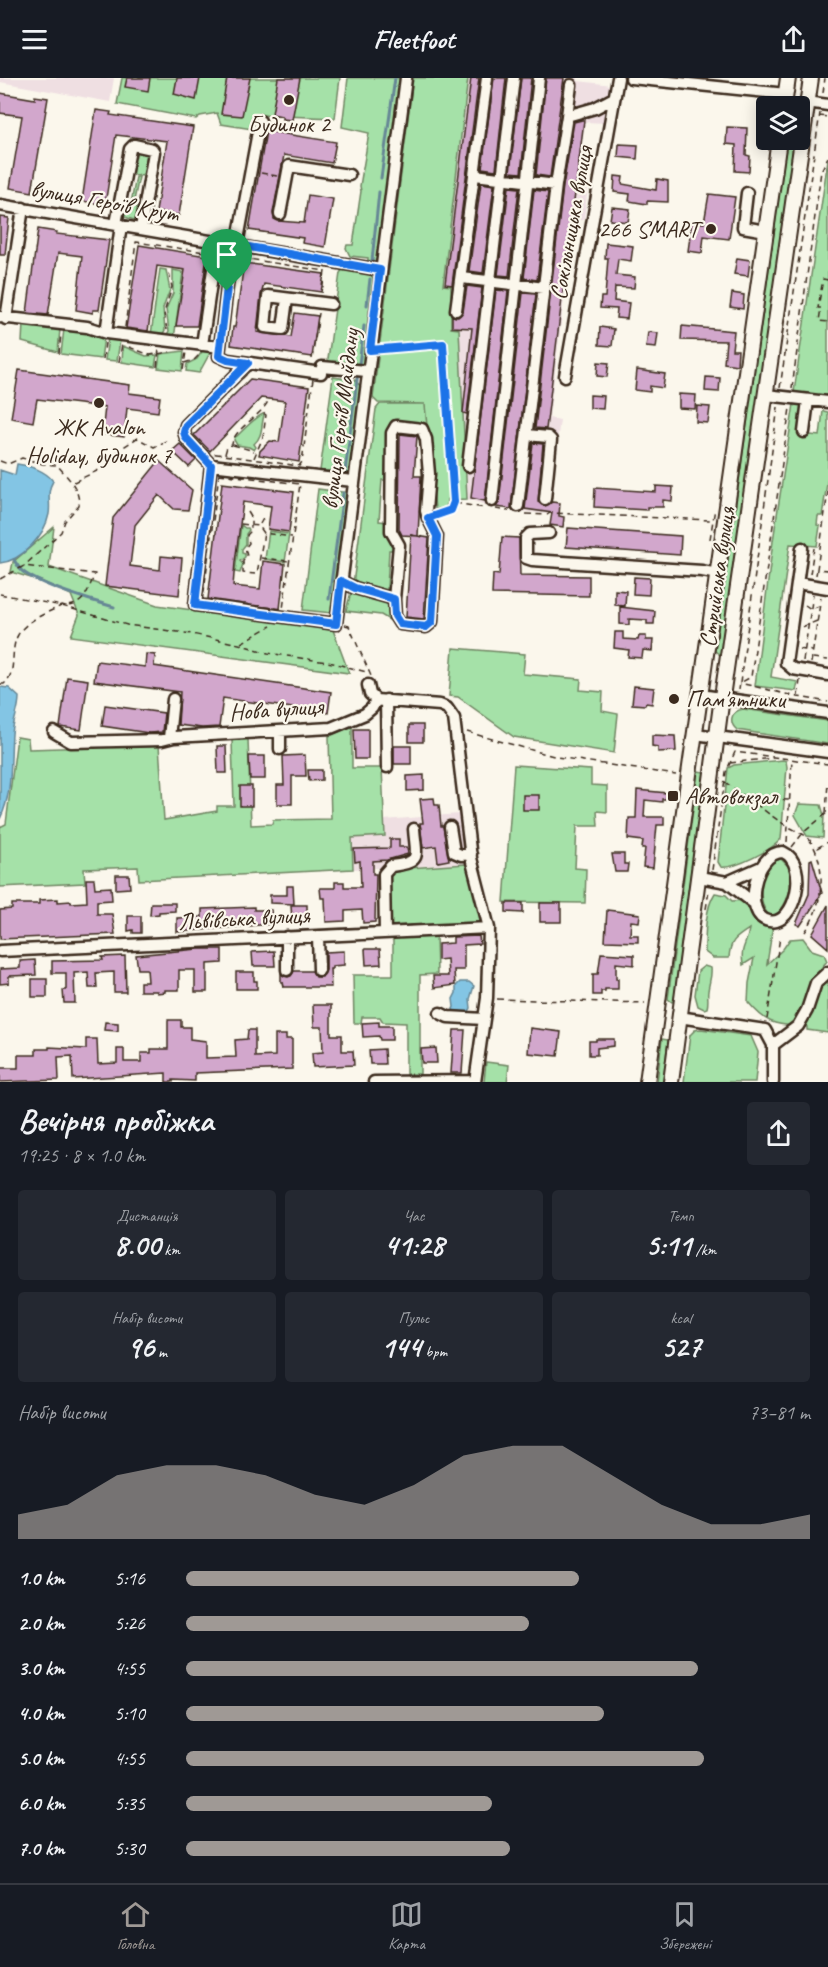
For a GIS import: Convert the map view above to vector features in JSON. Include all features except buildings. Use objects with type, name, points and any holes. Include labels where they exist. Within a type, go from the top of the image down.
[{"type":"main road","points":[[786,96],[788,78]]},
{"type":"main road","name":"Стрийська вулиця","points":[[808,96],[811,78]]},
{"type":"main road","name":"Стрийська вулиця","points":[[647,1082],[778,150]]},
{"type":"main road","name":"Стрийська вулиця","points":[[671,1082],[717,737],[730,699],[729,656],[800,150]]},
{"type":"main road","points":[[706,652],[717,658],[729,656]]},
{"type":"main road","points":[[691,759],[702,756],[714,761]]},
{"type":"main road","points":[[657,1015],[679,1017]]},
{"type":"street","name":"вулиця Героїв Майдану","points":[[336,624],[353,481],[361,371],[370,350],[406,78]]},
{"type":"street","points":[[456,310],[487,78]]},
{"type":"street","points":[[468,466],[514,78]]},
{"type":"street","points":[[492,501],[539,78]]},
{"type":"street","name":"Сокільницька вулиця","points":[[565,376],[618,78]]},
{"type":"street","points":[[631,78],[757,96]]},
{"type":"street","points":[[517,510],[556,185],[571,85]]},
{"type":"street","points":[[567,116],[595,108],[614,98]]},
{"type":"street","points":[[810,102],[825,101]]},
{"type":"street","points":[[260,121],[235,245],[219,356],[248,363],[321,370],[361,371]]},
{"type":"street","points":[[106,333],[130,149],[134,145],[152,149],[154,152],[141,228]]},
{"type":"street","points":[[280,214],[289,165],[349,175]]},
{"type":"street","points":[[474,175],[556,185]]},
{"type":"street","points":[[747,193],[743,227],[766,231]]},
{"type":"street","name":"вулиця Героїв Крут","points":[[0,205],[380,270]]},
{"type":"street","points":[[23,208],[3,318],[87,327],[106,333],[220,347]]},
{"type":"street","points":[[202,346],[217,242]]},
{"type":"street","points":[[462,278],[544,288]]},
{"type":"street","points":[[287,299],[331,304]]},
{"type":"street","points":[[248,363],[186,425],[184,432],[186,438],[211,465],[353,481]]},
{"type":"street","points":[[766,395],[828,402]]},
{"type":"street","points":[[804,432],[808,400]]},
{"type":"street","points":[[396,426],[422,429],[426,439],[429,474],[426,511],[437,536],[432,622],[426,627],[400,624],[395,616],[394,599],[399,555],[397,538],[391,531],[392,433],[396,426]]},
{"type":"street","points":[[527,435],[548,437],[551,440],[545,499]]},
{"type":"street","points":[[211,465],[195,605],[336,624]]},
{"type":"street","points":[[549,533],[530,534],[526,538],[526,558],[718,574]]},
{"type":"street","points":[[802,548],[786,663],[793,669],[828,675]]},
{"type":"street","points":[[341,581],[355,588],[394,599]]},
{"type":"street","points":[[797,583],[822,587]]},
{"type":"street","points":[[368,685],[370,694],[381,700],[444,705],[453,714],[471,854],[489,928],[487,999],[475,1082],[374,1082]]},
{"type":"street","points":[[700,694],[828,713]]},
{"type":"street","points":[[169,738],[173,699]]},
{"type":"street","points":[[381,700],[387,767]]},
{"type":"street","name":"Нова вулиця","points":[[54,732],[71,742],[162,740],[332,728],[365,714],[381,700]]},
{"type":"street","points":[[280,731],[280,749]]},
{"type":"street","points":[[695,734],[828,752]]},
{"type":"street","points":[[450,827],[454,852],[461,855],[471,854]]},
{"type":"street","points":[[385,933],[384,874],[389,867],[408,864],[415,859],[414,829]]},
{"type":"street","points":[[728,882],[761,867],[774,854],[783,852],[787,854],[794,861],[797,870],[796,891],[791,906],[778,920],[764,920],[755,904],[754,888],[761,867]]},
{"type":"street","points":[[699,877],[728,882],[755,904]]},
{"type":"street","name":"Львівська вулиця","points":[[0,951],[489,928]]},
{"type":"street","points":[[318,936],[319,970]]},
{"type":"street","points":[[287,970],[288,937]]},
{"type":"street","points":[[773,1045],[798,1026],[807,1010],[816,983],[828,972]]},
{"type":"street","points":[[440,1013],[448,1017],[484,1019]]},
{"type":"street","points":[[679,1017],[765,1030],[773,1045],[772,1082]]},
{"type":"path","points":[[825,78],[825,101]]},
{"type":"path","points":[[819,116],[828,117]]},
{"type":"path","points":[[730,699],[740,683],[751,677],[821,171],[827,159]]},
{"type":"path","points":[[251,172],[286,178]]},
{"type":"path","points":[[119,362],[136,242],[209,252]]},
{"type":"path","points":[[240,258],[325,272],[322,296]]},
{"type":"path","points":[[166,332],[165,306],[172,292],[169,273]]},
{"type":"path","points":[[828,280],[823,279],[818,308],[821,308],[819,321],[828,322]]},
{"type":"path","points":[[312,359],[320,309]]},
{"type":"path","points":[[59,354],[62,327]]},
{"type":"path","points":[[103,359],[106,333]]},
{"type":"path","points":[[157,367],[160,342]]},
{"type":"path","points":[[122,344],[150,355],[177,351]]},
{"type":"path","points":[[370,350],[443,344],[454,502],[451,510],[428,518]]},
{"type":"path","points":[[184,363],[195,359],[202,346]]},
{"type":"path","points":[[183,370],[186,349]]},
{"type":"path","points":[[251,370],[313,379],[302,464],[299,466],[254,459],[210,453],[191,437],[191,428],[251,370]]},
{"type":"path","points":[[232,445],[234,436],[262,412],[269,399]]},
{"type":"path","points":[[254,459],[263,437],[266,415],[262,412]]},
{"type":"path","points":[[73,482],[105,467],[119,450],[137,438],[154,447],[171,439]]},
{"type":"path","points":[[225,455],[227,447],[232,445],[255,452]]},
{"type":"path","points":[[0,461],[8,464],[22,458],[57,465],[73,482],[79,496],[79,505],[65,521],[61,532],[24,566],[0,579]]},
{"type":"path","points":[[219,474],[300,484],[283,609],[203,599],[213,520],[219,474]]},
{"type":"path","points":[[798,697],[812,658],[818,621],[822,587],[817,565],[828,491]]},
{"type":"path","points":[[454,502],[547,515],[550,513],[713,520]]},
{"type":"path","points":[[241,524],[251,525],[259,526],[264,533],[257,574],[243,573],[243,561],[248,556],[245,548],[249,543],[247,535],[251,531],[251,525],[251,517],[248,512]]},
{"type":"path","points":[[259,526],[265,515]]},
{"type":"path","points":[[824,518],[828,519]]},
{"type":"path","points":[[213,520],[218,520]]},
{"type":"path","points":[[264,533],[293,537]]},
{"type":"path","points":[[260,557],[289,561]]},
{"type":"path","points":[[811,564],[817,565]]},
{"type":"path","points":[[0,684],[10,679],[17,635],[34,619],[62,606],[75,606],[84,599],[94,574],[24,566]]},
{"type":"path","points":[[817,569],[828,570]]},
{"type":"path","points":[[806,671],[805,650],[808,624],[811,610],[822,587]]},
{"type":"path","points":[[0,594],[62,606],[127,625],[192,634],[268,653],[333,663],[370,672]]},
{"type":"path","points":[[805,604],[818,617]]},
{"type":"path","points":[[811,610],[820,605]]},
{"type":"path","points":[[239,644],[288,617]]},
{"type":"path","points":[[801,628],[818,621]]},
{"type":"path","points":[[336,624],[348,626],[370,672],[372,679],[368,685]]},
{"type":"path","points":[[798,649],[813,651]]},
{"type":"path","points":[[812,658],[828,660]]},
{"type":"path","points":[[740,683],[828,702]]},
{"type":"path","points":[[455,728],[486,739],[557,757],[680,776]]},
{"type":"path","points":[[726,772],[735,752],[828,764]]},
{"type":"path","points":[[730,764],[778,757]]},
{"type":"path","points":[[787,845],[792,759]]},
{"type":"path","points":[[725,781],[788,827],[802,833],[816,848],[822,865],[823,892],[817,912],[805,932]]},
{"type":"path","points":[[792,847],[802,833],[827,813],[828,782]]},
{"type":"path","points":[[747,798],[790,800]]},
{"type":"path","points":[[816,848],[828,842]]},
{"type":"path","points":[[765,1030],[780,937]]},
{"type":"path","points":[[487,999],[647,1003]]},
{"type":"shaded area","points":[[0,78],[114,78],[110,102],[0,82]]},
{"type":"shaded area","points":[[468,78],[578,78],[578,81],[612,85],[606,123],[585,122],[578,174],[589,177],[584,220],[574,220],[549,418],[560,420],[547,514],[495,508],[467,499],[459,329],[451,329],[451,287],[443,286]]},
{"type":"shaded area","points":[[459,814],[466,864],[353,869],[352,837],[384,835],[384,820]]},
{"type":"green space","points":[[122,78],[340,78],[335,118],[258,115],[255,117],[252,129],[221,124],[217,113],[196,119],[117,104]]},
{"type":"green space","points":[[348,78],[401,78],[379,257],[373,262],[368,262],[368,258],[350,256],[346,248],[347,245],[353,245],[369,133],[342,127]]},
{"type":"green space","points":[[413,78],[468,78],[443,285],[451,286],[451,328],[459,329],[467,499],[447,500],[446,509],[435,509],[425,405],[427,427],[400,421],[389,425],[385,471],[390,480],[382,480],[379,521],[388,522],[386,534],[391,538],[397,550],[389,550],[387,589],[394,589],[392,594],[353,584],[376,409],[380,404],[425,404],[378,403],[373,398]]},
{"type":"green space","points":[[786,150],[793,150],[722,652],[719,654],[715,651]]},
{"type":"green space","points":[[133,152],[149,155],[145,176],[134,175],[130,171]]},
{"type":"green space","points":[[828,159],[828,397],[794,392]]},
{"type":"green space","points":[[136,177],[139,177],[133,205],[139,208],[139,214],[134,220],[122,216],[124,202],[131,203]]},
{"type":"green space","points":[[160,269],[166,270],[170,290],[163,308],[165,330],[161,337],[151,335]]},
{"type":"green space","points":[[343,269],[369,273],[375,280],[366,359],[361,365],[330,363],[328,359],[340,273]]},
{"type":"green space","points":[[173,270],[183,272],[174,339],[165,338],[169,331],[166,309],[173,293]]},
{"type":"green space","points":[[23,324],[60,329],[58,352],[22,342]]},
{"type":"green space","points":[[64,329],[86,331],[104,337],[101,359],[61,354]]},
{"type":"green space","points":[[108,338],[120,340],[117,361],[105,360]]},
{"type":"green space","points":[[123,346],[146,356],[157,355],[155,367],[122,362]]},
{"type":"green space","points":[[203,350],[211,351],[199,373],[186,371],[187,364],[197,359]]},
{"type":"green space","points":[[184,351],[182,371],[158,368],[160,354]]},
{"type":"green space","points":[[333,377],[355,380],[362,388],[352,471],[347,475],[338,474],[337,471],[320,471]]},
{"type":"green space","points":[[794,404],[804,405],[800,434],[820,436],[823,411],[828,412],[828,477],[822,516],[818,516],[817,525],[820,526],[817,546],[790,544],[771,677],[798,682],[796,691],[755,686],[773,541]]},
{"type":"green space","points":[[263,414],[261,431],[254,444],[256,447],[254,450],[237,445],[235,437]]},
{"type":"green space","points":[[318,489],[349,493],[332,613],[303,610]]},
{"type":"green space","points":[[241,525],[249,530],[246,534],[246,544],[242,549],[245,557],[240,561],[243,564],[240,573],[235,572]]},
{"type":"green space","points":[[54,527],[49,567],[157,605],[333,630],[349,673],[71,636],[79,615],[71,595],[41,581],[11,572],[13,562]]},
{"type":"green space","points":[[269,531],[289,534],[285,562],[265,559]]},
{"type":"green space","points":[[351,592],[384,600],[390,608],[391,621],[381,615],[346,611]]},
{"type":"green space","points":[[453,648],[525,654],[523,674],[581,679],[580,690],[603,692],[602,711],[618,714],[614,753],[514,737],[458,697],[449,696]]},
{"type":"green space","points":[[743,709],[828,721],[828,744],[737,730],[732,724],[732,717],[733,714]]},
{"type":"green space","points":[[352,726],[352,768],[382,768],[385,836],[352,838],[353,869],[139,880],[138,867],[84,869],[85,883],[0,887],[0,827],[6,824],[17,737],[28,739],[29,749],[159,745],[164,820],[217,811],[217,806],[234,806],[232,740],[248,739],[251,825],[272,824],[273,820],[331,819],[329,736]]},
{"type":"green space","points":[[786,761],[787,767],[781,839],[753,858],[735,865],[721,867],[718,862],[728,768],[734,765]]},
{"type":"green space","points":[[514,765],[591,770],[591,785],[607,786],[607,812],[597,811],[598,826],[577,826],[575,868],[586,869],[585,903],[504,902]]},
{"type":"green space","points":[[698,771],[704,772],[672,1002],[668,999]]},
{"type":"green space","points":[[799,804],[821,805],[824,815],[823,838],[807,836],[795,815]]},
{"type":"green space","points":[[781,859],[789,867],[791,882],[784,905],[776,914],[769,915],[764,908],[761,886],[770,864]]},
{"type":"green space","points":[[466,864],[481,916],[479,923],[388,926],[387,875],[394,869]]},
{"type":"green space","points":[[715,893],[726,895],[732,901],[745,902],[752,913],[773,925],[767,964],[790,939],[803,938],[812,950],[824,954],[827,961],[817,973],[817,980],[828,976],[828,1033],[807,1030],[807,1027],[774,1023],[762,1016],[748,1002],[754,958],[743,965],[742,958],[749,929],[734,940],[729,958],[713,958],[705,952],[707,914]]},
{"type":"green space","points":[[436,935],[437,974],[420,975],[420,1074],[406,1074],[406,1023],[383,1022],[380,1017],[362,1017],[361,1023],[354,1023],[353,975],[393,975],[393,937]]},
{"type":"green space","points":[[704,966],[711,968],[711,971],[708,1006],[704,1009],[698,1006],[695,995],[698,971]]},
{"type":"green space","points":[[695,1030],[751,1036],[758,1052],[755,1082],[684,1082],[690,1035]]},
{"type":"green space","points":[[662,1039],[668,1040],[663,1082],[657,1082]]},
{"type":"green space","points":[[486,1062],[509,1065],[507,1082],[484,1082]]},
{"type":"water","points":[[17,464],[37,469],[53,481],[49,494],[49,514],[43,530],[31,546],[16,557],[0,563],[0,470],[15,475]]},
{"type":"water","points":[[0,687],[9,688],[19,697],[12,734],[9,788],[0,819]]},
{"type":"water","points":[[460,982],[469,982],[474,986],[470,999],[471,1008],[468,1013],[459,1011],[455,1013],[453,1009],[456,986]]},
{"type":"waterway","points":[[381,178],[395,78]]},
{"type":"waterway","points":[[372,261],[379,192]]},
{"type":"waterway","points":[[367,305],[370,279]]},
{"type":"waterway","points":[[345,472],[364,326]]},
{"type":"waterway","points":[[329,599],[343,493]]},
{"type":"waterway","points":[[14,560],[22,571],[40,582],[114,607]]},
{"type":"place","name":"Будинок 2","points":[[289,100]]},
{"type":"place","name":"266 SMART","points":[[711,229]]},
{"type":"place","name":"ЖК Avalon Holiday, будинок 7","points":[[99,403]]},
{"type":"place","name":"Пам'ятники","points":[[674,699]]},
{"type":"place","name":"Автовокзал","points":[[673,796]]},
{"type":"route","points":[[232,244],[380,270],[370,350],[443,344],[454,502],[451,510],[428,518],[437,536],[432,622],[426,627],[400,624],[395,616],[394,599],[355,588],[341,581],[336,624],[195,605],[211,465],[186,438],[184,432],[186,425],[248,363],[219,356],[227,291],[232,244]]}]
